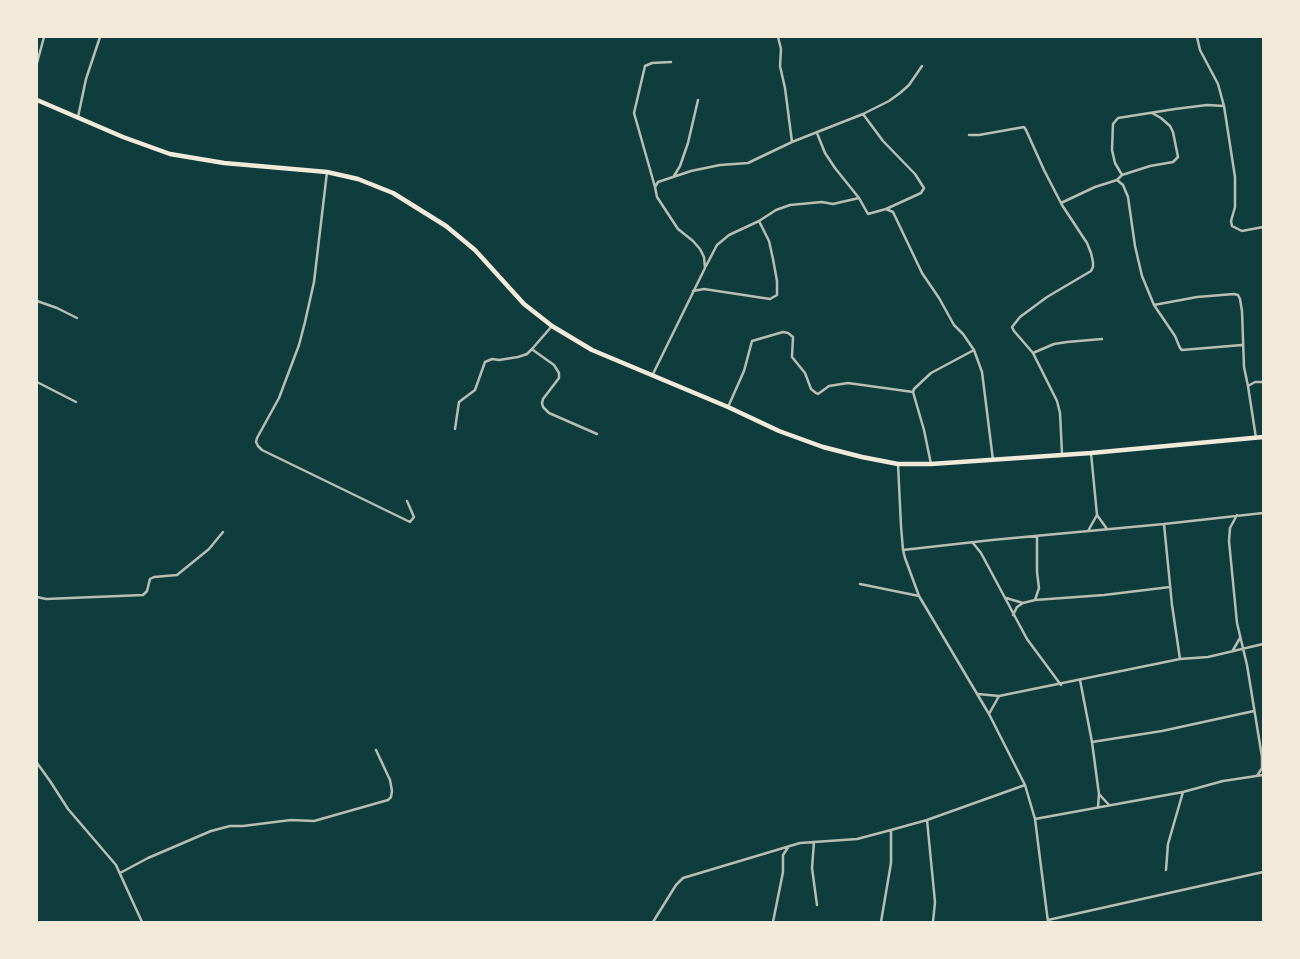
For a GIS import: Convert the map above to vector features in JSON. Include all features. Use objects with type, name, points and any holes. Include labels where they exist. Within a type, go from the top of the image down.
[{"type":"main road","points":[[37,100],[176,156],[327,172],[358,179],[393,193],[446,226],[475,250],[524,304],[552,326],[592,350],[779,431],[823,447],[898,464],[931,464],[1263,437]]},
{"type":"street","points":[[37,63],[44,37]]},
{"type":"street","points":[[78,117],[86,79],[100,37]]},
{"type":"street","points":[[778,37],[792,142]]},
{"type":"street","points":[[1197,37],[1224,106],[1235,177],[1232,226],[1242,231],[1263,227]]},
{"type":"street","points":[[671,62],[645,66],[634,113],[657,197],[674,224],[700,249],[705,268]]},
{"type":"street","points":[[655,187],[674,176],[720,165],[748,163],[863,114],[900,93],[922,66]]},
{"type":"street","points":[[674,176],[688,143],[698,100]]},
{"type":"street","points":[[1122,175],[1112,150],[1115,121],[1118,118],[1207,105],[1224,106]]},
{"type":"street","points":[[1061,203],[1122,175],[1173,162],[1178,157],[1173,132],[1170,126],[1152,113]]},
{"type":"street","points":[[817,133],[825,153],[868,214],[921,193],[924,188],[915,174],[883,141],[863,114]]},
{"type":"street","points":[[969,135],[1024,127],[1061,203],[1091,253],[1093,267],[1085,275],[1038,303],[1012,327],[1033,353],[1057,401],[1062,455]]},
{"type":"street","points":[[327,172],[314,282],[305,322],[279,398],[256,442],[262,450],[410,522],[414,517],[407,501]]},
{"type":"street","points":[[1116,180],[1123,185],[1128,197],[1142,276],[1154,305],[1180,348],[1242,345]]},
{"type":"street","points":[[652,376],[717,245],[729,234],[790,205],[822,202],[833,204],[859,198]]},
{"type":"street","points":[[886,209],[893,212],[922,273],[954,325],[974,350],[982,372],[993,460]]},
{"type":"street","points":[[693,291],[704,289],[770,299],[777,295],[778,281],[769,241],[759,221]]},
{"type":"street","points":[[1154,305],[1197,297],[1236,294],[1240,297],[1244,367],[1255,438]]},
{"type":"street","points":[[37,301],[57,307],[77,318]]},
{"type":"street","points":[[455,429],[459,402],[475,390],[485,362],[518,357],[532,349],[552,326]]},
{"type":"street","points":[[728,407],[741,379],[752,341],[783,332],[793,337],[792,357],[805,373],[811,389],[818,394],[829,386],[848,383],[913,392]]},
{"type":"street","points":[[1033,353],[1054,344],[1102,339]]},
{"type":"street","points":[[532,349],[554,365],[559,373],[559,378],[543,399],[543,407],[550,413],[597,434]]},
{"type":"street","points":[[931,464],[913,392],[931,373],[974,350]]},
{"type":"street","points":[[37,382],[76,402]]},
{"type":"street","points":[[1248,386],[1263,382]]},
{"type":"street","points":[[1091,453],[1097,515],[1107,529]]},
{"type":"street","points":[[898,464],[903,550],[919,596],[978,694],[1025,785],[1035,819],[1048,921],[1263,872]]},
{"type":"street","points":[[903,550],[1263,513]]},
{"type":"street","points":[[1088,531],[1097,515]]},
{"type":"street","points":[[1237,515],[1230,528],[1229,541],[1240,638],[1263,761],[1257,776]]},
{"type":"street","points":[[1164,524],[1180,659]]},
{"type":"street","points":[[37,597],[143,594],[147,591],[150,579],[177,575],[209,549],[223,532]]},
{"type":"street","points":[[1034,600],[1039,588],[1037,536]]},
{"type":"street","points":[[973,543],[1027,639],[1061,685]]},
{"type":"street","points":[[860,584],[919,596]]},
{"type":"street","points":[[1013,615],[1017,607],[1034,600],[1170,587]]},
{"type":"street","points":[[1004,598],[1023,603]]},
{"type":"street","points":[[1231,652],[1240,638]]},
{"type":"street","points":[[978,694],[999,696],[1180,659],[1208,657],[1263,644]]},
{"type":"street","points":[[1080,680],[1092,742],[1099,794],[1098,807]]},
{"type":"street","points":[[989,714],[999,696]]},
{"type":"street","points":[[1092,742],[1161,731],[1254,711]]},
{"type":"street","points":[[120,873],[211,831],[230,826],[291,820],[314,821],[388,800],[392,791],[390,780],[376,750]]},
{"type":"street","points":[[37,763],[68,809],[116,865],[142,922]]},
{"type":"street","points":[[1035,819],[1263,775]]},
{"type":"street","points":[[653,922],[683,878],[800,843],[857,839],[891,830],[1025,785]]},
{"type":"street","points":[[1167,870],[1168,844],[1183,792]]},
{"type":"street","points":[[1099,794],[1110,806]]},
{"type":"street","points":[[927,820],[935,902],[933,922]]},
{"type":"street","points":[[881,922],[891,863],[891,830]]},
{"type":"street","points":[[814,842],[813,868],[817,905]]},
{"type":"street","points":[[773,922],[783,855],[789,846]]}]
